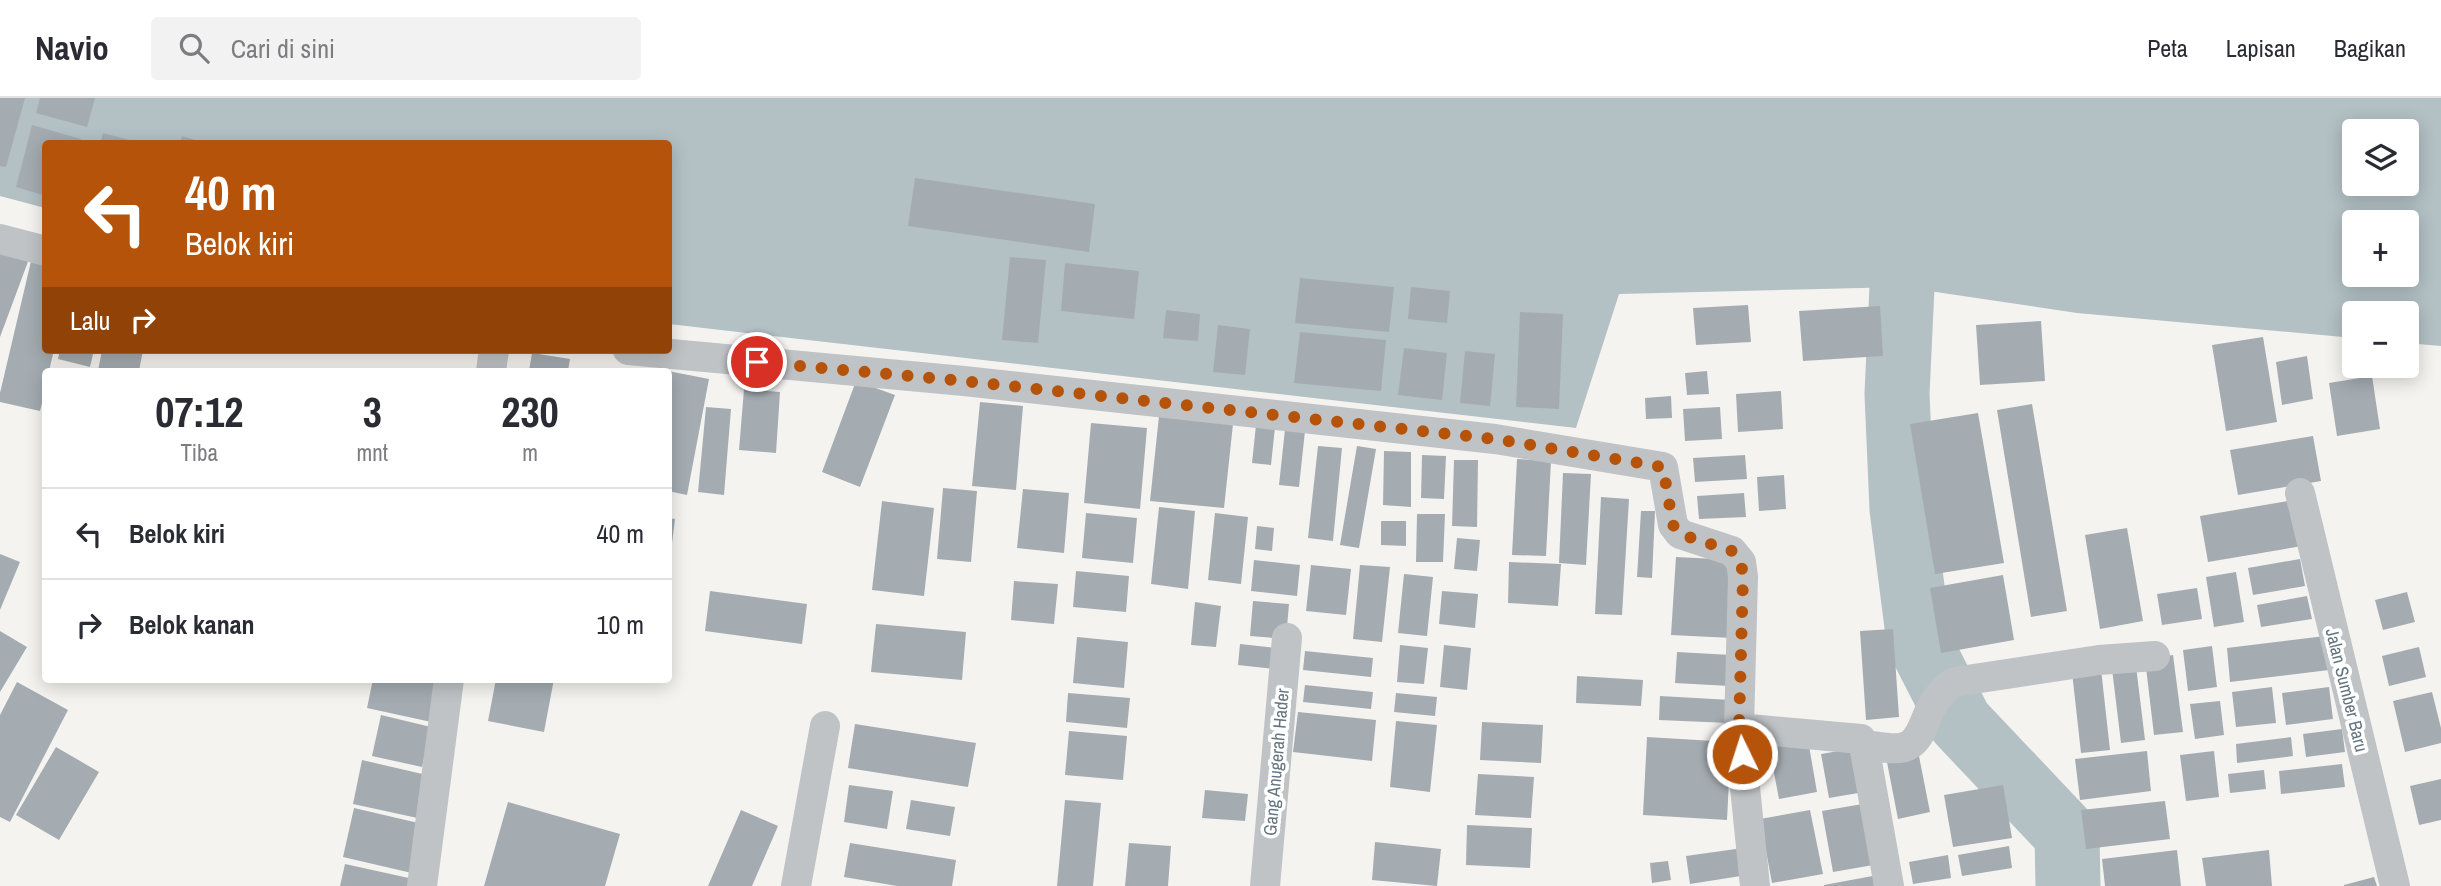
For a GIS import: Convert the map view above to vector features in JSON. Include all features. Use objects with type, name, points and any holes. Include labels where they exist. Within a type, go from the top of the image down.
[{"type":"street","points":[[0,239],[42,250]]},
{"type":"street","points":[[671,354],[964,381],[1468,436],[1663,467],[1676,530],[1680,534],[1732,551],[1741,562],[1743,577],[1739,728],[1755,886]]},
{"type":"street","name":"Jalan Sumber Baru","points":[[2300,493],[2395,886]]},
{"type":"street","name":"Gang Anugerah Hader","points":[[1265,886],[1287,638]]},
{"type":"street","points":[[1864,745],[1897,748],[1909,746],[1919,734],[1938,697],[1954,682],[2099,660],[2155,656]]},
{"type":"street","points":[[422,886],[448,683]]},
{"type":"street","points":[[796,886],[825,726]]},
{"type":"street","points":[[1739,728],[1861,739],[1889,886]]},
{"type":"shaded area","points":[[0,98],[2441,98],[2441,346],[2419,344],[2419,301],[2342,301],[2342,337],[2077,313],[1902,287],[1619,294],[1576,428],[672,324],[672,140],[42,140],[42,207],[0,196]]},
{"type":"building","points":[[0,98],[25,98],[6,167],[0,166]]},
{"type":"building","points":[[40,98],[95,98],[87,127],[36,113]]},
{"type":"building","points":[[32,125],[81,139],[42,140],[42,195],[16,187]]},
{"type":"building","points":[[103,133],[130,140],[101,140]]},
{"type":"building","points":[[915,178],[1095,204],[1089,252],[908,226]]},
{"type":"building","points":[[0,248],[29,259],[0,337]]},
{"type":"building","points":[[32,257],[42,259],[42,354],[53,354],[50,368],[42,368],[40,411],[0,402]]},
{"type":"building","points":[[1010,257],[1046,260],[1038,343],[1002,340]]},
{"type":"building","points":[[1065,263],[1139,271],[1134,319],[1061,311]]},
{"type":"building","points":[[1300,278],[1394,287],[1389,332],[1295,323]]},
{"type":"building","points":[[1411,287],[1450,291],[1447,323],[1408,319]]},
{"type":"building","points":[[1748,305],[1751,342],[1696,345],[1693,308]]},
{"type":"building","points":[[1880,306],[1883,356],[1803,361],[1799,311]]},
{"type":"building","points":[[1166,310],[1200,314],[1198,341],[1163,338]]},
{"type":"building","points":[[1520,312],[1563,314],[1559,409],[1516,407]]},
{"type":"building","points":[[2041,321],[2045,381],[1980,385],[1976,325]]},
{"type":"building","points":[[1218,325],[1250,329],[1245,375],[1213,372]]},
{"type":"building","points":[[1300,332],[1386,340],[1381,391],[1294,383]]},
{"type":"building","points":[[2263,337],[2277,422],[2226,431],[2212,345]]},
{"type":"building","points":[[1404,348],[1447,353],[1442,400],[1398,395]]},
{"type":"building","points":[[1465,351],[1495,354],[1490,406],[1460,403]]},
{"type":"building","points":[[59,354],[93,354],[90,367],[58,359]]},
{"type":"building","points":[[101,354],[142,354],[140,368],[99,368]]},
{"type":"building","points":[[532,354],[570,359],[568,368],[530,368]]},
{"type":"building","points":[[2307,356],[2313,399],[2282,405],[2276,362]]},
{"type":"building","points":[[1707,371],[1709,394],[1687,395],[1685,373]]},
{"type":"building","points":[[672,372],[709,379],[687,495],[672,492]]},
{"type":"building","points":[[2372,378],[2380,429],[2337,436],[2329,383]]},
{"type":"building","points":[[856,381],[895,395],[860,487],[822,472]]},
{"type":"building","points":[[744,389],[780,392],[776,453],[739,450]]},
{"type":"building","points":[[1781,391],[1783,429],[1738,432],[1736,394]]},
{"type":"building","points":[[1671,396],[1672,418],[1646,419],[1645,398]]},
{"type":"building","points":[[980,402],[1023,406],[1016,490],[972,486]]},
{"type":"building","points":[[2032,404],[2067,611],[2031,617],[1997,410]]},
{"type":"building","points":[[706,407],[731,409],[724,495],[698,492]]},
{"type":"building","points":[[1720,407],[1722,439],[1685,441],[1683,409]]},
{"type":"building","points":[[1978,413],[2004,563],[1935,574],[1910,424]]},
{"type":"building","points":[[1159,416],[1233,424],[1224,508],[1150,501]]},
{"type":"building","points":[[1091,423],[1147,428],[1140,509],[1084,503]]},
{"type":"building","points":[[1256,425],[1275,427],[1271,465],[1252,463]]},
{"type":"building","points":[[1285,429],[1305,431],[1299,487],[1279,485]]},
{"type":"building","points":[[2313,436],[2321,481],[2238,495],[2230,450]]},
{"type":"building","points":[[1318,446],[1342,448],[1333,541],[1308,538]]},
{"type":"building","points":[[1357,446],[1376,449],[1359,548],[1340,545]]},
{"type":"building","points":[[1384,451],[1411,452],[1411,507],[1383,505]]},
{"type":"building","points":[[1422,455],[1446,456],[1444,499],[1421,498]]},
{"type":"building","points":[[1745,455],[1747,479],[1695,482],[1693,458]]},
{"type":"building","points":[[1517,459],[1551,461],[1546,556],[1512,555]]},
{"type":"building","points":[[1454,460],[1478,460],[1477,527],[1452,526]]},
{"type":"building","points":[[1563,473],[1591,474],[1586,565],[1559,563]]},
{"type":"building","points":[[1784,475],[1786,509],[1759,511],[1757,477]]},
{"type":"building","points":[[943,488],[977,491],[971,562],[937,559]]},
{"type":"building","points":[[1023,489],[1069,493],[1064,553],[1017,548]]},
{"type":"building","points":[[1744,493],[1746,517],[1699,519],[1697,496]]},
{"type":"building","points":[[1601,497],[1629,499],[1622,615],[1595,614]]},
{"type":"building","points":[[2294,500],[2302,546],[2208,562],[2200,516]]},
{"type":"building","points":[[882,501],[934,508],[924,596],[872,590]]},
{"type":"building","points":[[1159,507],[1195,511],[1188,589],[1151,584]]},
{"type":"building","points":[[1641,511],[1655,511],[1652,578],[1637,577]]},
{"type":"building","points":[[1086,513],[1137,518],[1133,563],[1082,558]]},
{"type":"building","points":[[1215,513],[1248,517],[1241,584],[1208,580]]},
{"type":"building","points":[[1417,514],[1445,514],[1443,562],[1416,562]]},
{"type":"building","points":[[672,519],[675,519],[672,543]]},
{"type":"building","points":[[1381,521],[1406,521],[1406,546],[1381,545]]},
{"type":"building","points":[[1257,526],[1274,528],[1272,551],[1255,549]]},
{"type":"building","points":[[2127,528],[2143,621],[2100,629],[2085,535]]},
{"type":"building","points":[[1457,538],[1480,540],[1477,571],[1454,569]]},
{"type":"building","points":[[0,554],[20,562],[0,610]]},
{"type":"building","points":[[1676,557],[1736,560],[1732,638],[1671,635]]},
{"type":"building","points":[[2300,559],[2305,586],[2253,595],[2248,568]]},
{"type":"building","points":[[1254,560],[1300,565],[1297,596],[1251,591]]},
{"type":"building","points":[[1509,562],[1561,564],[1558,606],[1508,603]]},
{"type":"building","points":[[1311,565],[1351,569],[1346,615],[1306,611]]},
{"type":"building","points":[[1360,565],[1390,567],[1382,642],[1353,639]]},
{"type":"building","points":[[1076,571],[1129,576],[1126,612],[1073,607]]},
{"type":"building","points":[[2236,572],[2244,622],[2214,627],[2206,577]]},
{"type":"building","points":[[1404,574],[1433,577],[1427,636],[1398,633]]},
{"type":"building","points":[[2003,575],[2014,640],[1941,653],[1930,588]]},
{"type":"building","points":[[1014,581],[1058,584],[1054,624],[1011,620]]},
{"type":"building","points":[[2197,588],[2202,619],[2162,625],[2157,594]]},
{"type":"building","points":[[710,591],[807,604],[802,644],[705,631]]},
{"type":"building","points":[[1442,591],[1478,594],[1475,628],[1439,624]]},
{"type":"building","points":[[2407,592],[2415,622],[2383,630],[2375,600]]},
{"type":"building","points":[[2307,596],[2312,619],[2261,627],[2257,605]]},
{"type":"building","points":[[1253,601],[1289,604],[1286,639],[1250,636]]},
{"type":"building","points":[[1195,602],[1221,606],[1216,647],[1191,645]]},
{"type":"building","points":[[876,624],[966,632],[962,680],[871,672]]},
{"type":"building","points":[[1893,629],[1899,717],[1866,720],[1860,631]]},
{"type":"building","points":[[0,631],[27,647],[0,692]]},
{"type":"building","points":[[2325,636],[2329,670],[2230,682],[2227,648]]},
{"type":"building","points":[[1077,637],[1128,642],[1124,688],[1073,683]]},
{"type":"building","points":[[1240,644],[1277,648],[1275,669],[1238,665]]},
{"type":"building","points":[[1400,645],[1428,648],[1424,684],[1397,682]]},
{"type":"building","points":[[1444,645],[1471,648],[1467,690],[1440,687]]},
{"type":"building","points":[[2212,646],[2217,687],[2188,691],[2183,650]]},
{"type":"building","points":[[2419,647],[2426,677],[2389,686],[2382,656]]},
{"type":"building","points":[[1305,651],[1373,658],[1371,677],[1303,670]]},
{"type":"building","points":[[1677,652],[1731,655],[1730,686],[1675,683]]},
{"type":"building","points":[[2173,655],[2183,732],[2154,735],[2145,659]]},
{"type":"building","points":[[2136,666],[2145,740],[2121,743],[2112,669]]},
{"type":"building","points":[[2101,669],[2110,750],[2081,753],[2072,672]]},
{"type":"building","points":[[1577,676],[1643,680],[1641,706],[1576,703]]},
{"type":"building","points":[[17,682],[68,710],[10,822],[0,817],[0,715]]},
{"type":"building","points":[[372,683],[445,683],[436,723],[367,708]]},
{"type":"building","points":[[495,683],[553,683],[544,732],[488,721]]},
{"type":"building","points":[[1305,685],[1373,692],[1371,709],[1303,702]]},
{"type":"building","points":[[2272,687],[2276,723],[2236,727],[2232,692]]},
{"type":"building","points":[[2329,687],[2333,719],[2286,725],[2282,693]]},
{"type":"building","points":[[2432,692],[2441,728],[2441,743],[2405,752],[2393,701]]},
{"type":"building","points":[[1068,693],[1130,698],[1127,728],[1066,722]]},
{"type":"building","points":[[1396,693],[1437,697],[1435,716],[1394,712]]},
{"type":"building","points":[[1660,696],[1731,700],[1729,723],[1659,720]]},
{"type":"building","points":[[2220,701],[2224,735],[2195,739],[2190,704]]},
{"type":"building","points":[[1298,712],[1376,720],[1372,761],[1293,752]]},
{"type":"building","points":[[381,715],[431,727],[422,767],[372,756]]},
{"type":"building","points":[[1396,721],[1437,725],[1430,792],[1390,787]]},
{"type":"building","points":[[1482,722],[1543,725],[1541,763],[1480,760]]},
{"type":"building","points":[[855,724],[976,743],[968,787],[848,768]]},
{"type":"building","points":[[2342,729],[2345,752],[2306,757],[2303,734]]},
{"type":"building","points":[[1069,731],[1127,736],[1123,780],[1065,775]]},
{"type":"building","points":[[1647,737],[1731,742],[1727,820],[1643,815]]},
{"type":"building","points":[[2291,737],[2293,756],[2237,763],[2236,744]]},
{"type":"building","points":[[1808,740],[1817,792],[1779,799],[1769,747]]},
{"type":"building","points":[[56,747],[99,772],[59,840],[16,815]]},
{"type":"building","points":[[1856,748],[1864,792],[1829,798],[1821,754]]},
{"type":"building","points":[[1918,751],[1930,812],[1898,819],[1886,757]]},
{"type":"building","points":[[2147,751],[2151,791],[2080,800],[2075,759]]},
{"type":"building","points":[[2214,751],[2219,797],[2186,801],[2180,755]]},
{"type":"building","points":[[362,760],[431,776],[422,819],[353,804]]},
{"type":"building","points":[[2342,764],[2345,787],[2281,794],[2279,771]]},
{"type":"building","points":[[2264,770],[2266,789],[2230,793],[2228,774]]},
{"type":"building","points":[[1478,774],[1534,777],[1531,818],[1475,815]]},
{"type":"building","points":[[2441,779],[2441,820],[2419,825],[2410,786]]},
{"type":"building","points":[[849,785],[893,791],[887,829],[844,822]]},
{"type":"building","points":[[2003,785],[2012,838],[1953,847],[1944,795]]},
{"type":"building","points":[[1205,790],[1248,794],[1245,821],[1202,818]]},
{"type":"building","points":[[911,800],[955,807],[950,836],[906,829]]},
{"type":"building","points":[[1065,800],[1101,803],[1093,886],[1057,886]]},
{"type":"building","points":[[2165,801],[2170,839],[2086,849],[2081,810]]},
{"type":"building","points":[[508,802],[620,834],[605,886],[484,886]]},
{"type":"building","points":[[1868,803],[1879,864],[1833,872],[1822,811]]},
{"type":"building","points":[[354,808],[427,825],[416,874],[343,857]]},
{"type":"building","points":[[741,810],[778,826],[752,886],[708,886]]},
{"type":"building","points":[[1810,810],[1823,874],[1772,883],[1760,819]]},
{"type":"building","points":[[1467,825],[1532,828],[1530,868],[1466,865]]},
{"type":"building","points":[[1375,842],[1441,849],[1437,886],[1372,880]]},
{"type":"building","points":[[850,843],[956,860],[952,886],[897,886],[844,877]]},
{"type":"building","points":[[1129,843],[1171,846],[1168,886],[1125,886]]},
{"type":"building","points":[[2009,846],[2012,868],[1962,876],[1958,855]]},
{"type":"building","points":[[1743,848],[1747,875],[1690,884],[1686,856]]},
{"type":"building","points":[[2177,850],[2181,886],[2105,886],[2102,859]]},
{"type":"building","points":[[2269,850],[2272,886],[2206,886],[2202,858]]},
{"type":"building","points":[[1948,855],[1951,878],[1913,884],[1909,862]]},
{"type":"building","points":[[1668,861],[1671,880],[1652,883],[1650,863]]},
{"type":"building","points":[[345,864],[418,880],[417,886],[340,886]]},
{"type":"building","points":[[1878,875],[1880,886],[1824,886],[1824,885]]},
{"type":"building","points":[[2374,877],[2377,886],[2344,886],[2344,885]]},
{"type":"waterway","points":[[1902,287],[1897,394],[1902,509],[1919,642],[1960,722],[2067,835],[2068,886]]},
{"type":"route","points":[[757,362],[964,381],[1495,439],[1663,467],[1676,530],[1680,534],[1732,551],[1741,562],[1743,577],[1739,728],[1742,754]]}]
